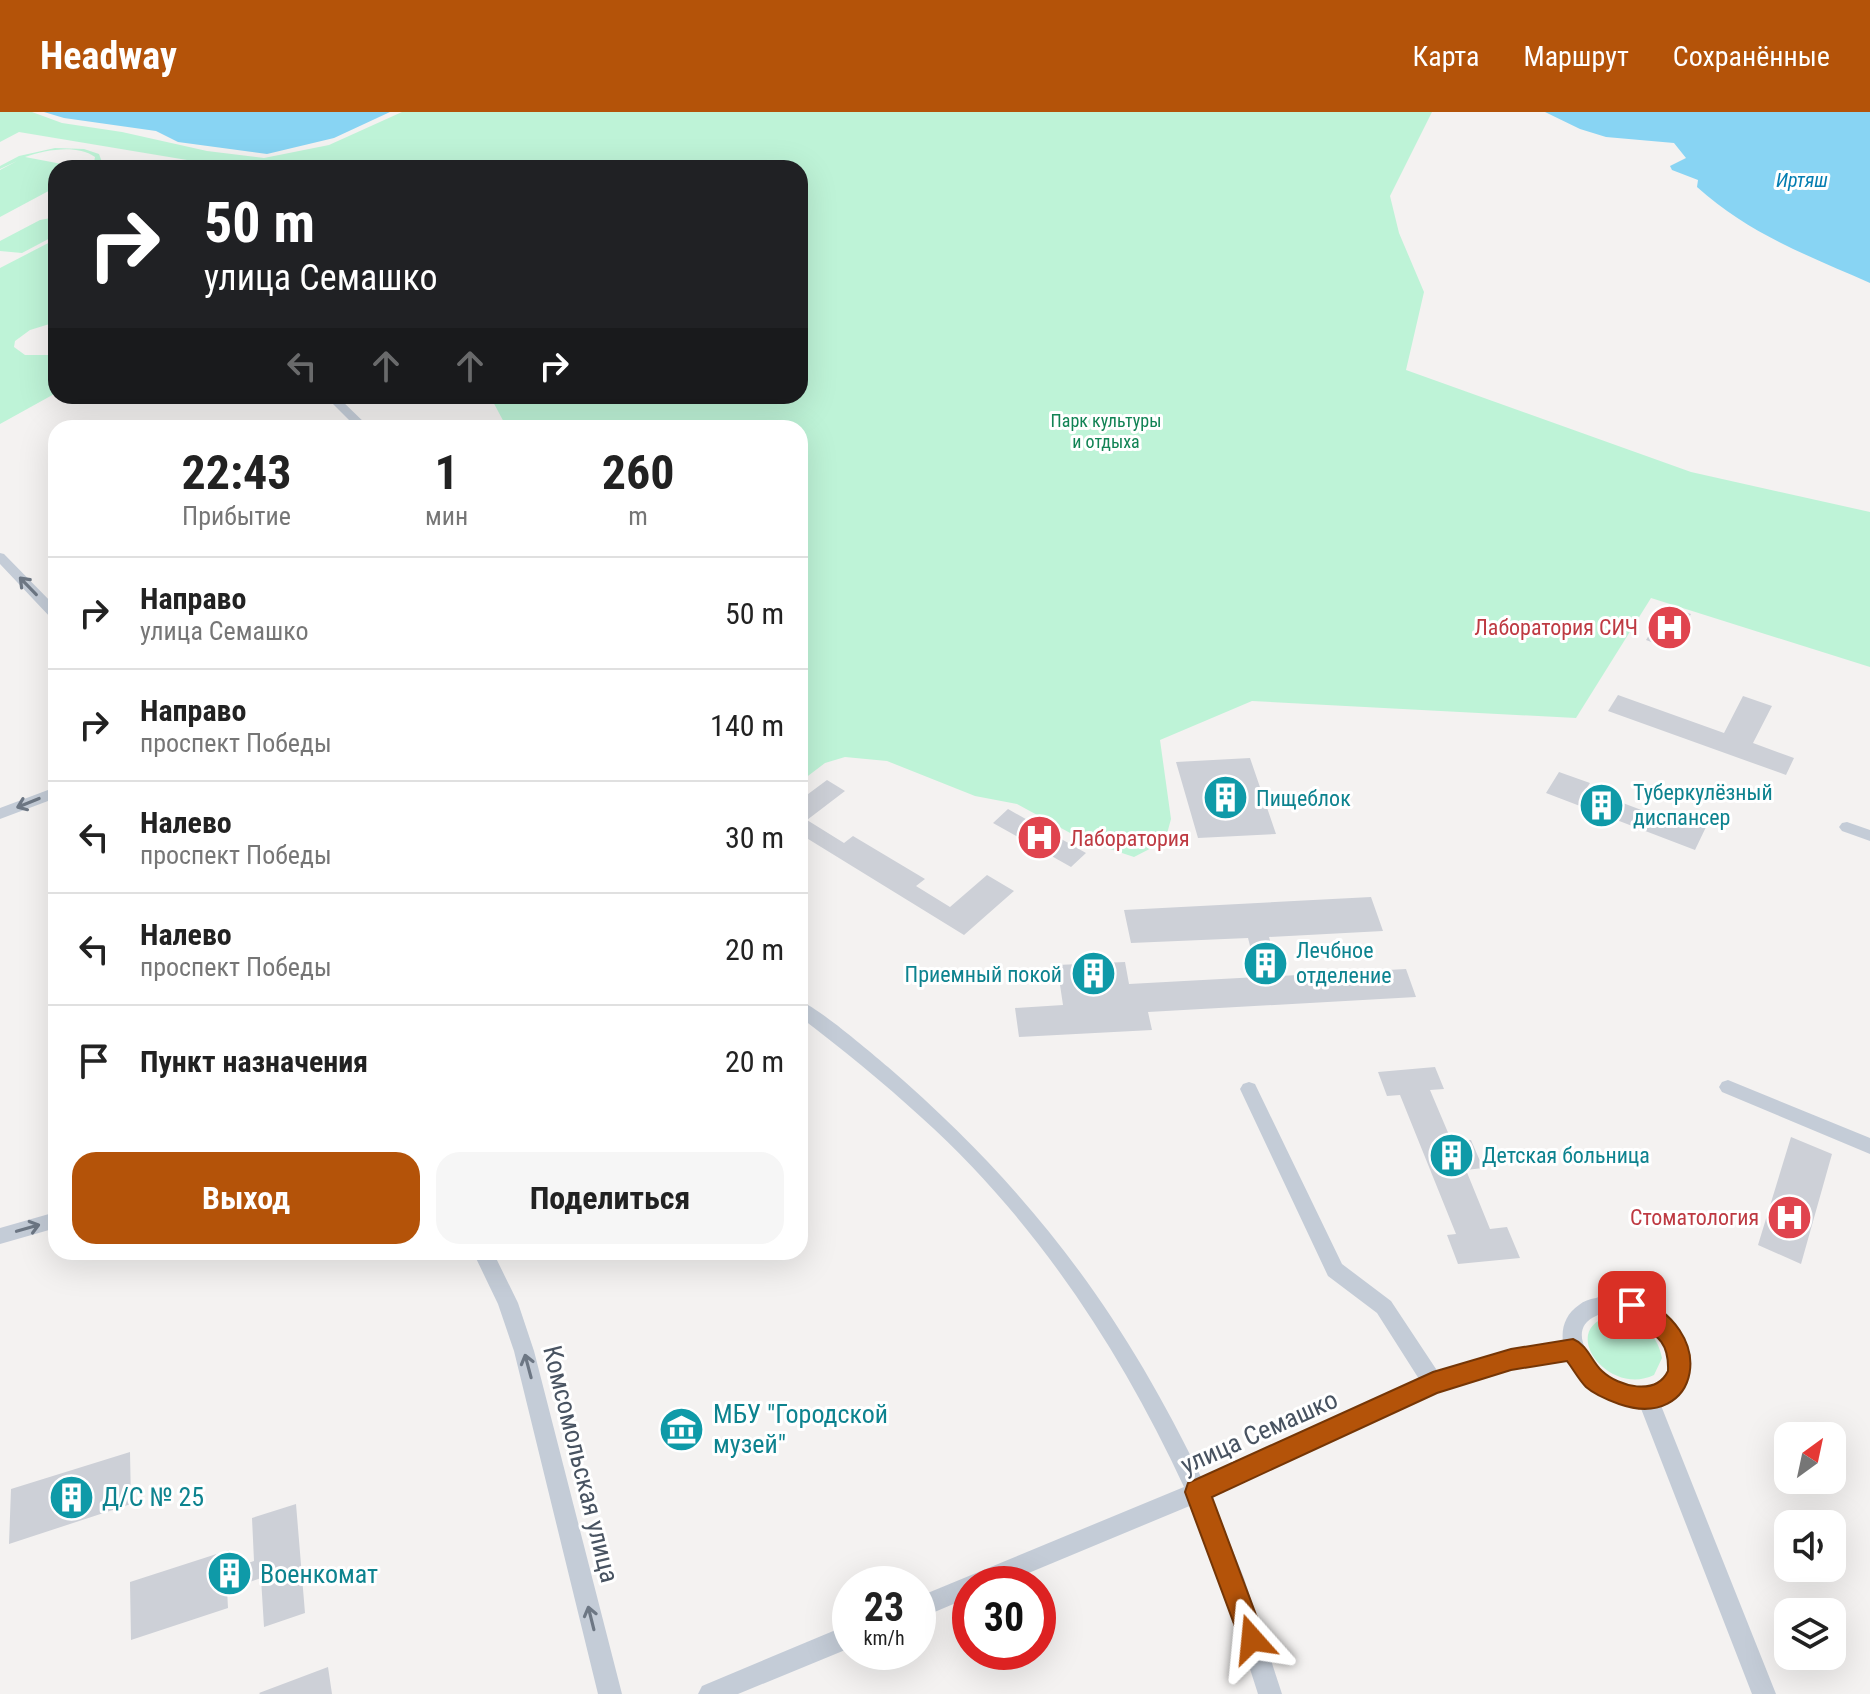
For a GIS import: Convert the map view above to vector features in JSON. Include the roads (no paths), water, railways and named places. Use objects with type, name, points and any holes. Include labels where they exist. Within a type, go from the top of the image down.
[{"type":"street","points":[[339,404],[356,420]]},
{"type":"street","points":[[0,557],[48,607]]},
{"type":"street","points":[[0,814],[48,795]]},
{"type":"street","points":[[1847,827],[1870,836]]},
{"type":"street","points":[[808,1014],[917,1099],[973,1153],[1028,1214],[1084,1287],[1136,1370],[1197,1492],[1244,1611],[1270,1694]]},
{"type":"street","points":[[1728,1087],[1870,1146]]},
{"type":"street","points":[[1249,1089],[1335,1270],[1384,1307],[1433,1383]]},
{"type":"street","points":[[0,1236],[48,1222]]},
{"type":"street","name":"Комсомольская улица","points":[[487,1260],[508,1303],[524,1351],[610,1694]]},
{"type":"street","points":[[1614,1302],[1649,1314],[1675,1341],[1680,1356],[1680,1372],[1674,1384],[1662,1393],[1647,1397],[1629,1396],[1611,1390],[1594,1379],[1573,1350],[1571,1334],[1575,1320],[1584,1309],[1598,1303],[1614,1302]]},
{"type":"street","name":"улица Семашко","points":[[1018,1566],[1197,1492],[1433,1383],[1511,1359],[1573,1350]]},
{"type":"street","points":[[1647,1397],[1764,1694]]},
{"type":"street","points":[[710,1694],[832,1643]]},
{"type":"water","points":[[44,112],[390,112],[334,138],[267,154],[178,142],[156,131],[64,118]]},
{"type":"water","name":"Иртяш","points":[[1545,112],[1870,112],[1870,283],[1801,253],[1737,218],[1697,187],[1698,180],[1672,170],[1670,166],[1686,158],[1674,143],[1606,137],[1580,129]]},
{"type":"place","name":"Лаборатория СИЧ","points":[[1669,627]]},
{"type":"place","name":"Пищеблок","points":[[1225,798]]},
{"type":"place","name":"Туберкулёзный диспансер","points":[[1602,805]]},
{"type":"place","name":"Лаборатория","points":[[1039,838]]},
{"type":"place","name":"Лечбное отделение","points":[[1265,963]]},
{"type":"place","name":"Приемный покой","points":[[1093,974]]},
{"type":"place","name":"Детская больница","points":[[1451,1155]]},
{"type":"place","name":"Стоматология","points":[[1790,1217]]},
{"type":"place","name":"МБУ \"Городской музей\"","points":[[682,1429]]},
{"type":"place","name":"Д/С № 25","points":[[71,1497]]},
{"type":"place","name":"Военкомат","points":[[229,1574]]},
{"type":"park label","name":"Парк культуры и отдыха","points":[[1106,430]]}]
